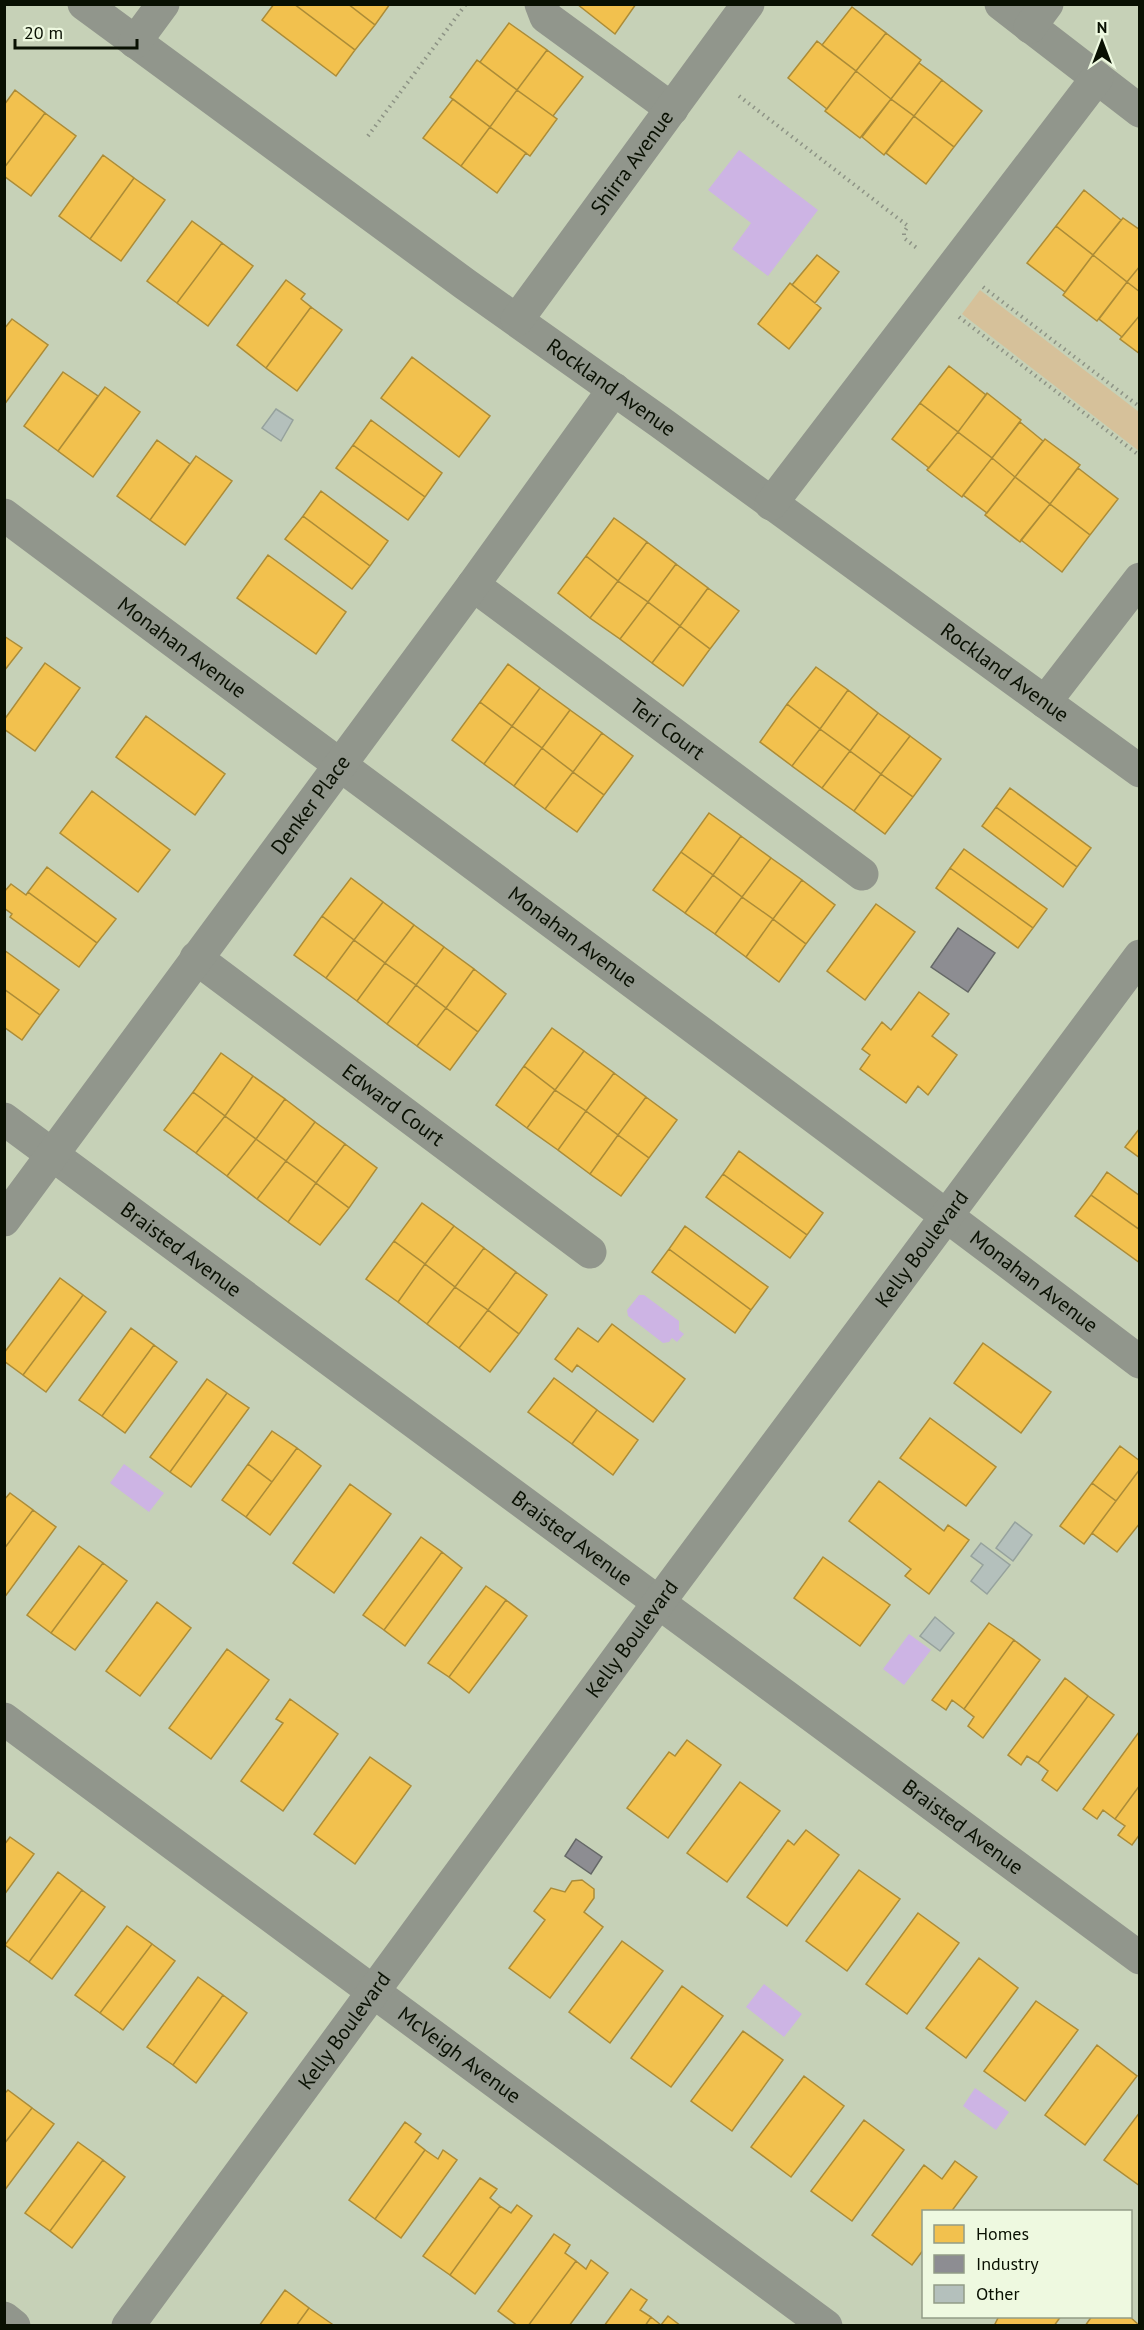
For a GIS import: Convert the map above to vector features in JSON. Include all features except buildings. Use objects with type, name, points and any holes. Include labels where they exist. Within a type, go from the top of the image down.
[{"type":"street","name":"Rockland Avenue","points":[[84,4],[1140,771]]},
{"type":"street","points":[[135,42],[163,4]]},
{"type":"street","points":[[541,4],[546,17],[672,109]]},
{"type":"street","name":"Shirra Avenue","points":[[517,320],[748,4]]},
{"type":"street","points":[[1001,4],[1038,16],[1097,78],[1140,111]]},
{"type":"street","points":[[771,504],[1097,78]]},
{"type":"street","name":"Denker Place","points":[[4,1220],[473,585],[614,389]]},
{"type":"street","name":"Monahan Avenue","points":[[4,515],[339,766],[947,1215],[1140,1362]]},
{"type":"street","points":[[1045,702],[1140,579]]},
{"type":"street","name":"Teri Court","points":[[473,585],[861,874]]},
{"type":"street","name":"Kelly Boulevard","points":[[128,2325],[659,1602],[1140,956]]},
{"type":"street","name":"Edward Court","points":[[196,958],[590,1252]]},
{"type":"street","name":"Braisted Avenue","points":[[4,1119],[1140,1958]]},
{"type":"street","name":"McVeigh Avenue","points":[[4,1719],[826,2325]]},
{"type":"street","points":[[4,2318],[14,2325]]},
{"type":"path","points":[[368,136],[466,4]]},
{"type":"path","points":[[739,96],[908,226],[904,232],[904,238],[920,250]]},
{"type":"path","points":[[983,286],[1140,407]]},
{"type":"path","points":[[959,317],[1140,456]]},
{"type":"shaded area","points":[[739,150],[818,210],[768,276],[732,249],[751,223],[708,190]]},
{"type":"shaded area","points":[[980,290],[1139,412],[1139,451],[962,314]]},
{"type":"shaded area","points":[[639,1295],[644,1295],[679,1321],[679,1330],[684,1334],[677,1342],[672,1338],[669,1342],[663,1343],[628,1316],[627,1310]]},
{"type":"shaded area","points":[[124,1464],[164,1493],[149,1512],[110,1483]]},
{"type":"shaded area","points":[[909,1634],[931,1650],[904,1685],[883,1669]]},
{"type":"shaded area","points":[[764,1984],[802,2014],[784,2037],[746,2007]]},
{"type":"shaded area","points":[[975,2088],[1009,2112],[996,2130],[963,2106]]}]
